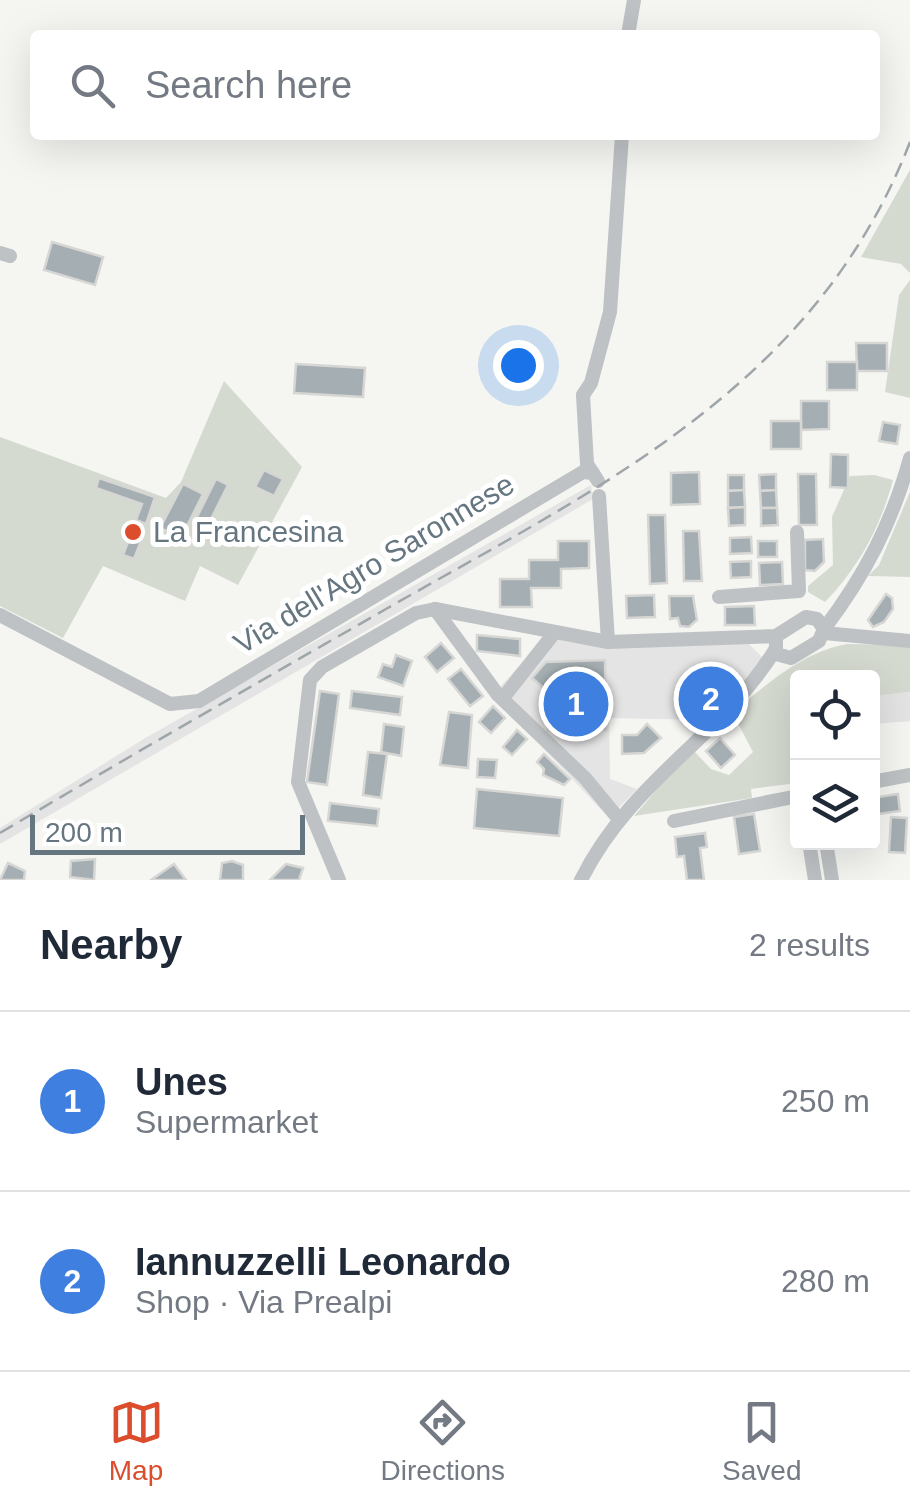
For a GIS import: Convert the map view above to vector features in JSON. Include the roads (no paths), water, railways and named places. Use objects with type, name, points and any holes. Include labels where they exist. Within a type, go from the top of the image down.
[{"type":"street","points":[[629,30],[634,0]]},
{"type":"street","points":[[608,642],[596,483],[587,464],[582,395],[591,383],[610,312],[622,140]]},
{"type":"street","points":[[581,880],[618,818],[750,686],[820,636],[848,597],[895,511],[910,458]]},
{"type":"street","name":"Via dell'Agro Saronnese","points":[[0,616],[170,704],[200,701],[572,478],[596,483]]},
{"type":"street","points":[[719,597],[798,591],[796,532]]},
{"type":"street","points":[[750,686],[775,644],[806,617],[848,597]]},
{"type":"street","points":[[339,880],[299,788],[310,680],[315,673],[430,609],[608,642],[748,640],[775,644]]},
{"type":"street","points":[[430,609],[502,698],[585,778],[618,818]]},
{"type":"street","points":[[806,617],[819,621],[820,636]]},
{"type":"street","points":[[502,698],[555,632]]},
{"type":"street","points":[[820,636],[910,641]]},
{"type":"street","points":[[775,644],[780,657],[790,658]]},
{"type":"street","points":[[880,781],[910,775]]},
{"type":"street","points":[[674,820],[790,798]]},
{"type":"street","points":[[811,850],[815,880]]},
{"type":"street","points":[[827,850],[832,880]]},
{"type":"street","points":[[329,880],[330,858]]},
{"type":"railway","points":[[0,833],[544,519],[692,422],[759,365],[818,301],[869,227],[910,142]]},
{"type":"place","name":"La Francesina","points":[[133,532]]},
{"type":"place","name":"Iannuzzelli Leonardo","points":[[711,699]]},
{"type":"place","name":"Unes","points":[[576,704]]}]
